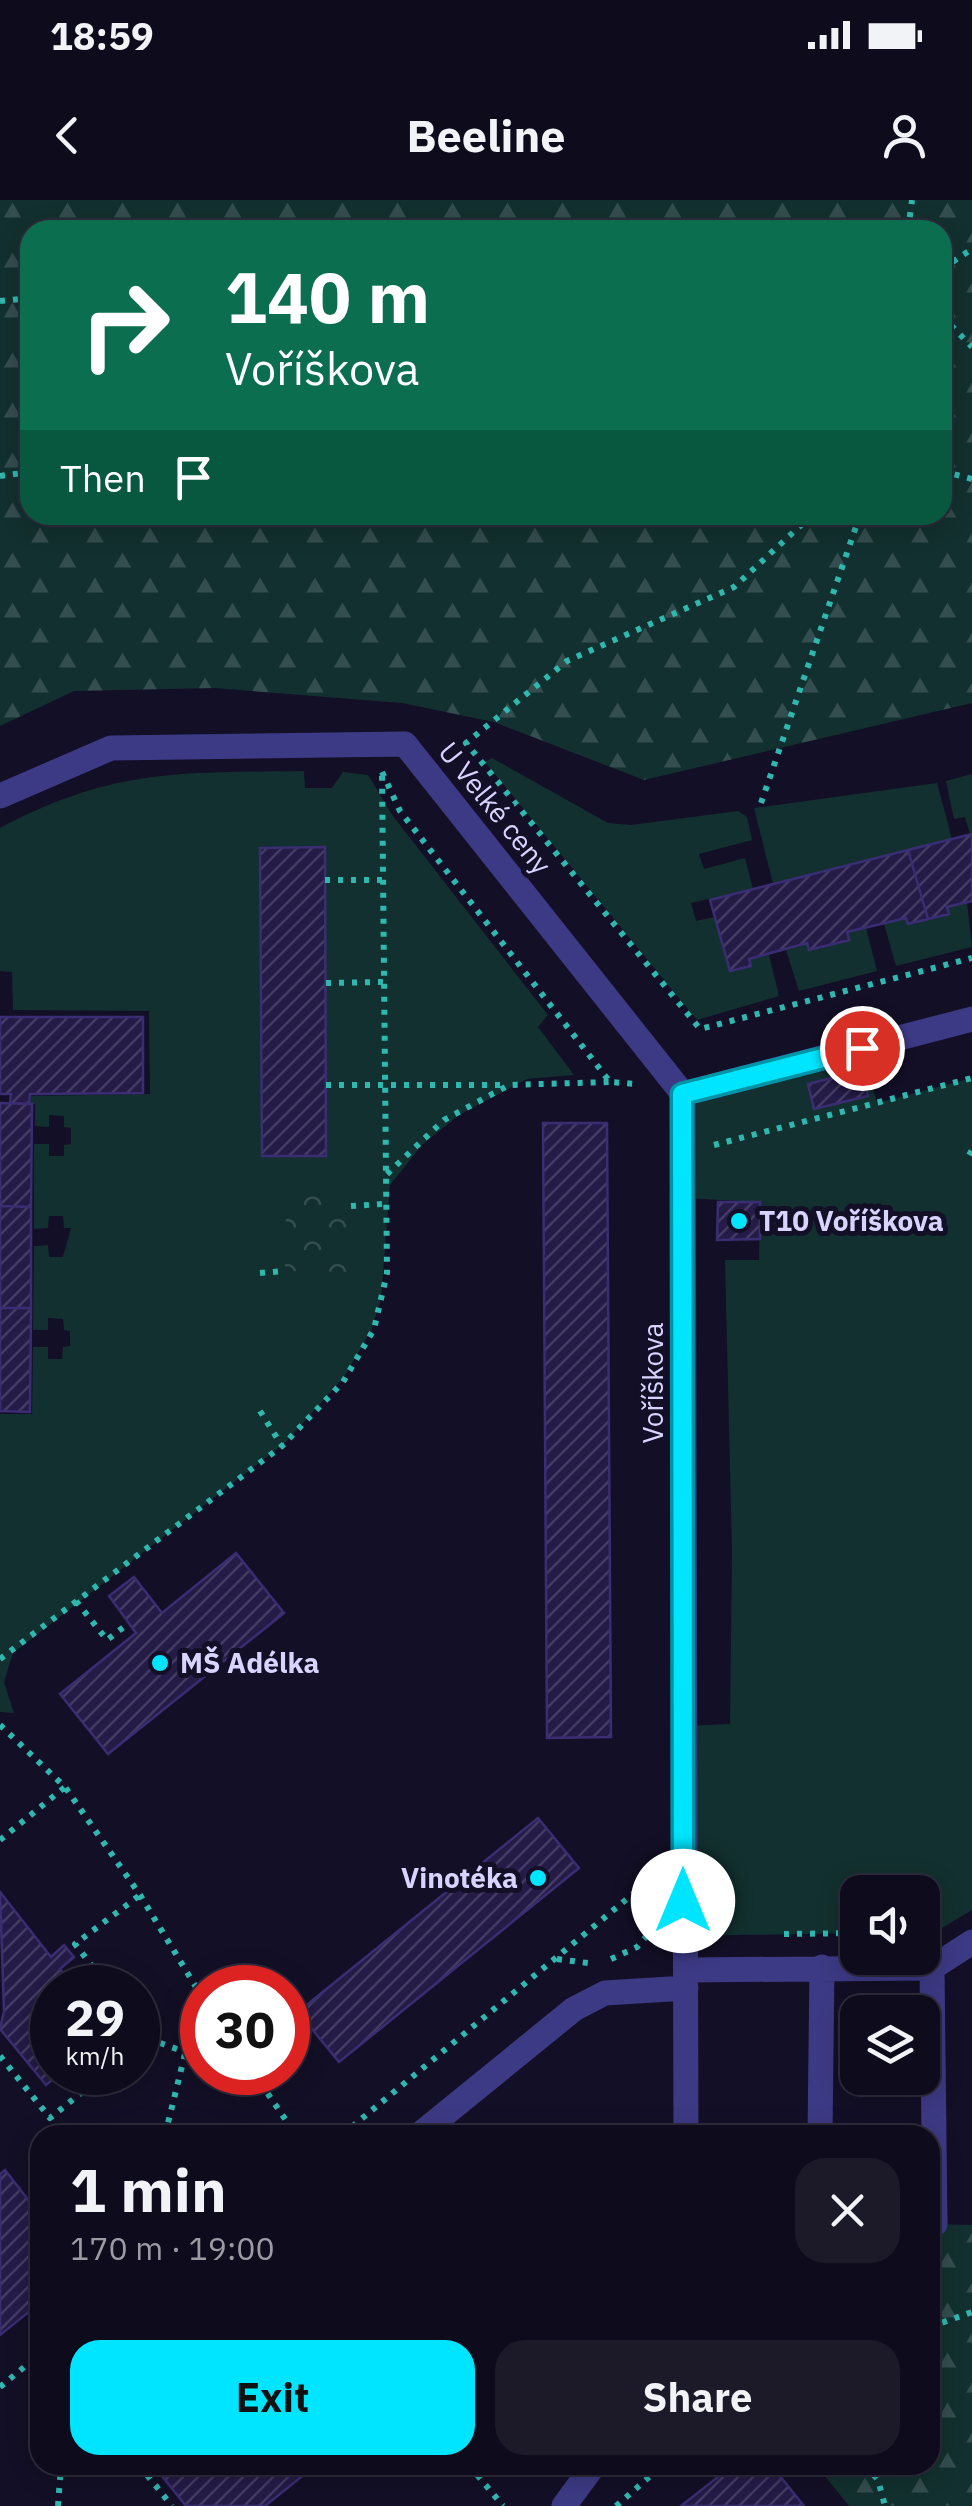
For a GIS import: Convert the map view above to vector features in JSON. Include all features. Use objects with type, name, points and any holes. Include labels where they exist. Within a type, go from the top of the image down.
[{"type":"street","name":"U Velké ceny","points":[[3,788],[110,748],[405,744],[682,1094]]},
{"type":"street","points":[[682,1094],[972,1019]]},
{"type":"street","name":"Voříškova","points":[[682,1094],[686,2125]]},
{"type":"street","points":[[940,1963],[972,1942]]},
{"type":"street","points":[[820,2125],[822,1967]]},
{"type":"street","points":[[431,2125],[574,2008],[605,1993],[686,1979],[840,1967]]},
{"type":"street","points":[[932,1975],[934,2125]]},
{"type":"street","points":[[564,2506],[587,2475]]},
{"type":"path","points":[[952,326],[972,347]]},
{"type":"path","points":[[801,525],[734,587],[568,662],[466,743],[700,1028],[972,958]]},
{"type":"path","points":[[761,804],[857,525]]},
{"type":"path","points":[[362,770],[382,770]]},
{"type":"path","points":[[0,1659],[282,1446],[342,1382],[374,1330],[387,1272],[383,1204],[387,1086],[382,770]]},
{"type":"path","points":[[382,770],[400,811],[610,1082]]},
{"type":"path","points":[[325,880],[384,880]]},
{"type":"path","points":[[326,983],[385,982]]},
{"type":"path","points":[[684,1153],[972,1078]]},
{"type":"path","points":[[326,1085],[610,1082],[647,1086]]},
{"type":"path","points":[[386,1174],[444,1120],[509,1084]]},
{"type":"path","points":[[352,1206],[383,1204]]},
{"type":"path","points":[[260,1273],[285,1271]]},
{"type":"path","points":[[260,1411],[282,1446]]},
{"type":"path","points":[[76,1601],[107,1640],[129,1623]]},
{"type":"path","points":[[0,1725],[65,1787],[183,1965]]},
{"type":"path","points":[[0,1840],[65,1787]]},
{"type":"path","points":[[354,2125],[657,1873],[656,1892]]},
{"type":"path","points":[[91,1965],[75,1944],[140,1895]]},
{"type":"path","points":[[556,1958],[597,1964],[637,1947],[652,1929],[654,1910]]},
{"type":"path","points":[[0,2056],[30,2093]]},
{"type":"path","points":[[168,2125],[180,2069]]},
{"type":"path","points":[[31,2095],[50,2118],[78,2095]]},
{"type":"path","points":[[269,2095],[289,2125]]},
{"type":"path","points":[[940,2323],[972,2312]]},
{"type":"path","points":[[0,2388],[30,2362]]},
{"type":"path","points":[[58,2506],[60,2475]]},
{"type":"path","points":[[147,2475],[172,2506]]},
{"type":"path","points":[[477,2475],[502,2506]]},
{"type":"path","points":[[616,2506],[651,2475]]},
{"type":"path","points":[[874,2475],[885,2506]]},
{"type":"green space","points":[[0,200],[972,200],[972,703],[644,780],[494,722],[402,703],[214,688],[74,691],[0,726]]},
{"type":"green space","points":[[492,758],[608,823],[631,825],[738,811],[747,817],[752,840],[699,854],[704,869],[745,858],[753,889],[691,903],[696,921],[715,917],[727,964],[769,955],[779,996],[697,1020],[485,762]]},
{"type":"green space","points":[[304,771],[305,788],[332,788],[343,772],[368,775],[393,816],[548,1015],[538,1027],[574,1075],[527,1079],[459,1115],[422,1145],[390,1185],[381,1299],[371,1331],[344,1377],[286,1442],[13,1653],[4,1682],[14,1713],[0,1712],[0,1414],[32,1414],[33,1347],[48,1347],[48,1359],[62,1359],[63,1347],[70,1346],[70,1331],[64,1330],[63,1319],[48,1318],[48,1330],[33,1330],[34,1246],[48,1245],[49,1257],[63,1257],[71,1228],[64,1228],[63,1216],[49,1216],[48,1228],[34,1229],[34,1144],[49,1144],[49,1156],[64,1156],[64,1145],[71,1144],[71,1128],[64,1127],[64,1116],[49,1115],[49,1127],[35,1126],[35,1104],[29,1104],[29,1096],[150,1094],[149,1011],[13,1010],[12,972],[0,971],[0,828],[41,808],[114,784],[183,774]]},
{"type":"green space","points":[[972,774],[970,834],[965,817],[954,819],[946,781]]},
{"type":"green space","points":[[937,783],[952,839],[773,884],[754,808]]},
{"type":"green space","points":[[967,902],[972,947],[896,966],[884,924],[906,918],[908,924],[948,914],[947,907]]},
{"type":"green space","points":[[866,928],[877,971],[799,991],[786,950],[807,943],[809,950],[848,940],[847,932]]},
{"type":"green space","points":[[862,1048],[877,1103],[972,1078],[972,1910],[940,1929],[940,1875],[840,1875],[840,1933],[683,1936],[684,1726],[730,1724],[732,1552],[725,1260],[759,1260],[760,1202],[683,1198],[683,1094]]},
{"type":"green space","points":[[286,1188],[352,1189],[352,1272],[285,1271]]},
{"type":"green space","points":[[940,2224],[972,2225],[972,2506],[849,2506],[824,2475],[940,2475]]},
{"type":"building","points":[[972,834],[972,901],[947,907],[949,914],[928,919],[908,850]]},
{"type":"building","points":[[325,847],[326,1156],[262,1156],[260,848]]},
{"type":"building","points":[[908,850],[928,919],[908,924],[906,918],[847,932],[849,940],[809,950],[807,943],[749,959],[751,966],[730,971],[710,900]]},
{"type":"building","points":[[0,1017],[143,1017],[143,1093],[30,1094],[29,1104],[10,1103],[11,1094],[0,1094]]},
{"type":"building","points":[[862,1070],[868,1096],[814,1109],[808,1084]]},
{"type":"building","points":[[0,1103],[32,1104],[31,1207],[0,1206]]},
{"type":"building","points":[[543,1123],[607,1123],[611,1737],[547,1738]]},
{"type":"building","name":"T10 Voříškova","points":[[718,1202],[760,1202],[760,1239],[717,1240]]},
{"type":"building","points":[[0,1206],[31,1207],[31,1308],[0,1308]]},
{"type":"building","points":[[0,1308],[31,1308],[30,1412],[0,1411]]},
{"type":"building","name":"MŠ Adélka","points":[[236,1553],[284,1613],[108,1754],[60,1694],[136,1633],[109,1596],[134,1577],[162,1613]]},
{"type":"building","points":[[538,1818],[579,1868],[339,2062],[310,2027],[310,2002]]},
{"type":"building","points":[[0,1892],[51,1957],[64,1945],[74,1957],[65,1965],[30,1965],[30,2066],[0,2029],[4,2011]]},
{"type":"building","points":[[5,2170],[30,2202],[30,2311],[0,2335],[0,2174]]},
{"type":"building","points":[[161,2475],[304,2475],[265,2506],[186,2506]]},
{"type":"building","points":[[720,2475],[779,2475],[804,2506],[681,2506]]},
{"type":"place","name":"T10 Voříškova","points":[[739,1221]]},
{"type":"place","name":"MŠ Adélka","points":[[160,1663]]},
{"type":"place","name":"Vinotéka","points":[[538,1878]]},
{"type":"route","points":[[683,1901],[682,1094],[862,1048]]}]
